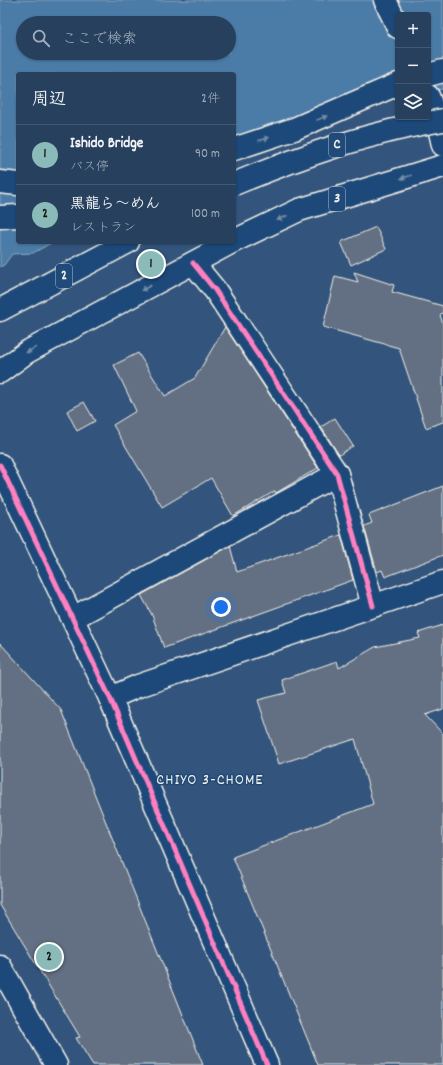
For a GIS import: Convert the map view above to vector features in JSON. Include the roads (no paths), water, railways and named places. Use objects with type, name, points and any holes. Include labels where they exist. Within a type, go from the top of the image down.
[{"type":"main road","points":[[385,0],[395,21]]},
{"type":"main road","points":[[431,73],[443,71]]},
{"type":"main road","points":[[236,148],[294,129],[395,85]]},
{"type":"main road","points":[[431,89],[443,87]]},
{"type":"main road","points":[[350,106],[395,96]]},
{"type":"main road","points":[[431,102],[442,123],[443,145]]},
{"type":"main road","points":[[236,188],[281,166],[442,123]]},
{"type":"main road","name":"C","points":[[302,164],[421,131],[442,123]]},
{"type":"main road","name":"C","points":[[236,183],[300,157],[362,137],[442,123]]},
{"type":"main road","points":[[236,177],[302,164]]},
{"type":"main road","points":[[236,192],[302,164]]},
{"type":"main road","name":"3","points":[[236,240],[299,210],[443,166]]},
{"type":"main road","points":[[0,182],[16,184]]},
{"type":"main road","points":[[0,217],[16,216]]},
{"type":"main road","points":[[0,304],[109,244]]},
{"type":"main road","points":[[0,309],[118,244]]},
{"type":"main road","name":"2","points":[[0,309],[124,244]]},
{"type":"main road","name":"3","points":[[0,372],[27,352],[227,244]]},
{"type":"main road","points":[[192,263],[215,290],[337,474],[373,606]]},
{"type":"main road","points":[[0,465],[110,698],[267,1065]]},
{"type":"main road","points":[[73,618],[337,474]]},
{"type":"main road","points":[[110,698],[138,686],[443,582]]},
{"type":"main road","points":[[0,966],[56,1065]]},
{"type":"water","points":[[0,0],[443,0],[443,89],[431,91],[431,12],[395,12],[395,96],[236,148],[236,72],[16,72],[16,244],[49,244],[33,253],[12,254],[4,265],[0,267]]},
{"type":"place","name":"Ishido Bridge","points":[[151,264]]},
{"type":"place","name":"黒龍ら〜めん","points":[[49,957]]},
{"type":"district","name":"CHIYO 3-CHOME","points":[[210,780]]}]
